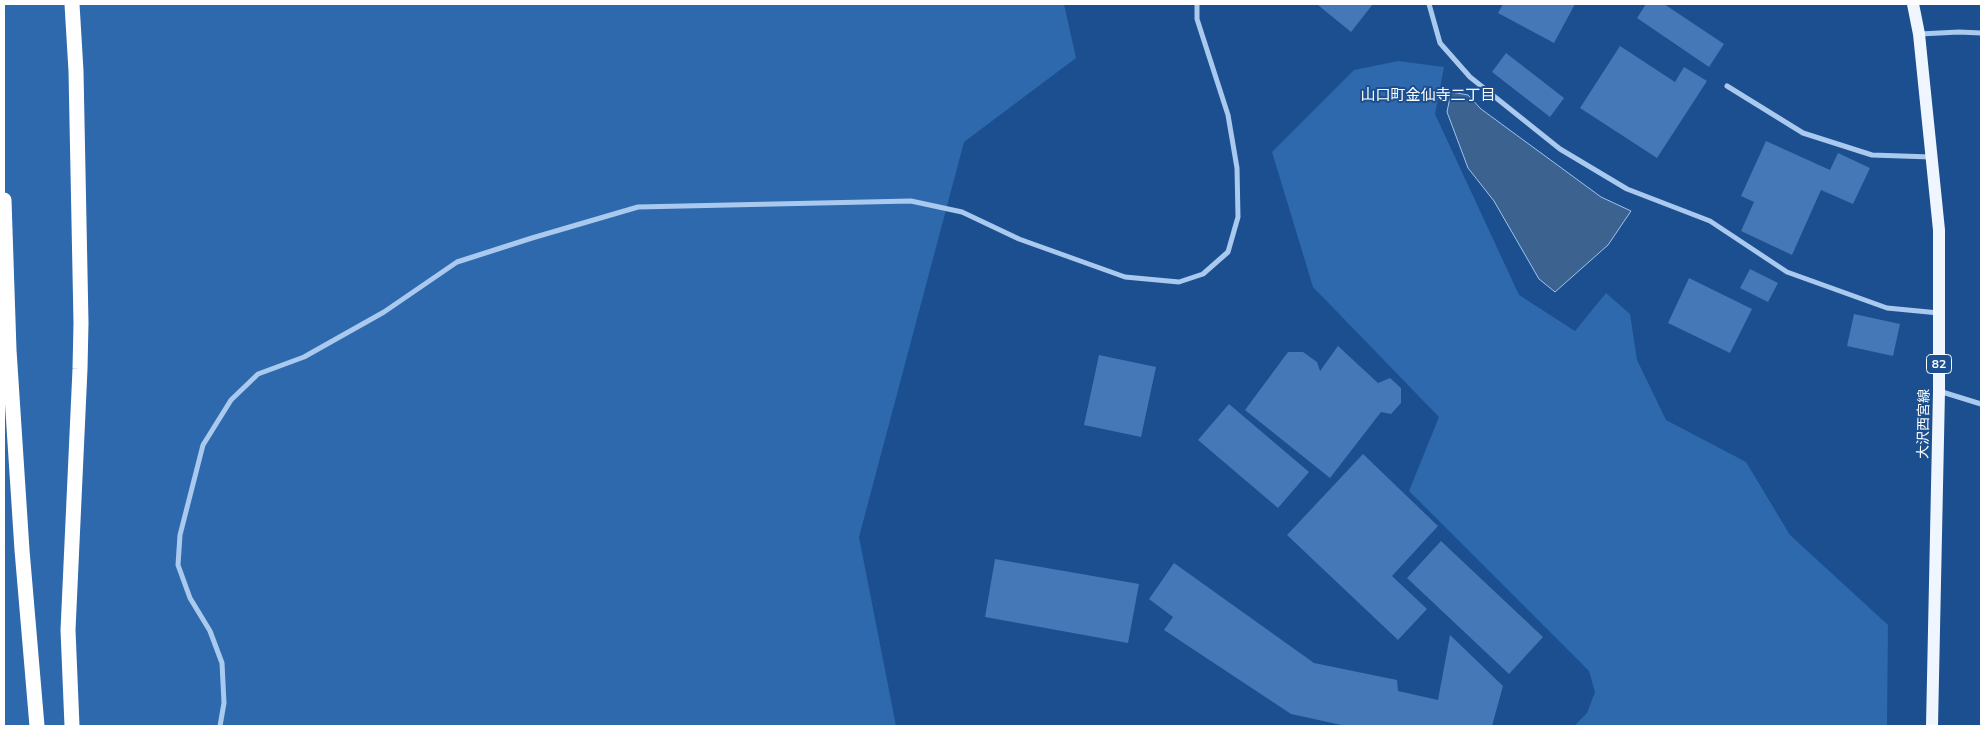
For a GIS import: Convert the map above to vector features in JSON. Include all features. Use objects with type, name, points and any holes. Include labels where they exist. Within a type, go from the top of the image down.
[{"type":"highway","points":[[72,4],[76,71],[81,322],[68,630],[72,726]]},
{"type":"highway","points":[[4,200],[8,350],[37,726]]},
{"type":"main road","name":"大沢西宮線","points":[[1913,4],[1919,34],[1939,230],[1940,391],[1932,726]]},
{"type":"street","points":[[220,726],[224,703],[222,663],[210,631],[190,598],[178,566],[180,535],[203,445],[231,400],[258,374],[304,356],[384,312],[457,262],[638,207],[911,201],[962,212],[1019,239],[1125,277],[1179,282],[1203,274],[1228,252],[1238,217],[1237,168],[1228,115],[1197,19],[1197,4]]},
{"type":"street","points":[[1429,4],[1440,43],[1470,77],[1560,149],[1627,189],[1710,221],[1787,272],[1887,308],[1939,313]]},
{"type":"street","points":[[1919,34],[1981,33]]},
{"type":"street","points":[[1727,86],[1803,133],[1872,155],[1932,158]]},
{"type":"street","points":[[1940,391],[1981,404]]},
{"type":"shaded area","points":[[4,4],[1064,4],[1076,58],[964,142],[859,537],[896,726],[4,726]]},
{"type":"shaded area","points":[[1398,61],[1444,67],[1435,114],[1519,295],[1575,331],[1606,293],[1630,314],[1637,360],[1666,420],[1746,462],[1790,535],[1888,625],[1887,726],[1574,726],[1587,713],[1595,692],[1589,671],[1409,491],[1439,417],[1313,287],[1272,152],[1354,70]]},
{"type":"shaded area","points":[[1451,92],[1468,95],[1481,109],[1601,197],[1631,211],[1608,245],[1555,292],[1539,279],[1494,201],[1468,168],[1447,112]]},
{"type":"building","points":[[1373,4],[1351,32],[1318,5]]},
{"type":"building","points":[[1503,4],[1575,4],[1554,43],[1498,13]]},
{"type":"building","points":[[1646,4],[1664,4],[1724,44],[1709,67],[1637,18]]},
{"type":"building","points":[[1620,46],[1675,82],[1684,67],[1707,81],[1657,158],[1580,108]]},
{"type":"building","points":[[1506,53],[1564,98],[1550,117],[1492,72]]},
{"type":"building","points":[[1766,141],[1830,170],[1838,153],[1870,168],[1853,204],[1821,190],[1792,255],[1741,231],[1754,202],[1741,196]]},
{"type":"building","points":[[1750,269],[1778,283],[1768,302],[1740,288]]},
{"type":"building","points":[[1689,278],[1752,309],[1730,353],[1668,323]]},
{"type":"building","points":[[1854,314],[1900,324],[1893,356],[1847,346]]},
{"type":"building","points":[[1338,346],[1378,383],[1390,378],[1401,388],[1401,403],[1391,414],[1381,412],[1330,478],[1245,410],[1288,352],[1303,352],[1317,362],[1320,371]]},
{"type":"building","points":[[1099,355],[1156,367],[1141,437],[1084,425]]},
{"type":"building","points":[[1229,404],[1309,472],[1278,508],[1198,440]]},
{"type":"building","points":[[1363,454],[1438,526],[1392,576],[1427,609],[1398,640],[1287,535]]},
{"type":"building","points":[[1441,541],[1543,637],[1509,674],[1407,578]]},
{"type":"building","points":[[995,559],[1139,584],[1128,643],[985,617]]},
{"type":"building","points":[[1174,563],[1314,663],[1397,680],[1398,691],[1438,700],[1450,635],[1503,686],[1492,726],[1346,726],[1291,714],[1164,630],[1173,617],[1149,599]]},
{"type":"district","name":"山口町金仙寺二丁目","points":[[1428,95]]}]
